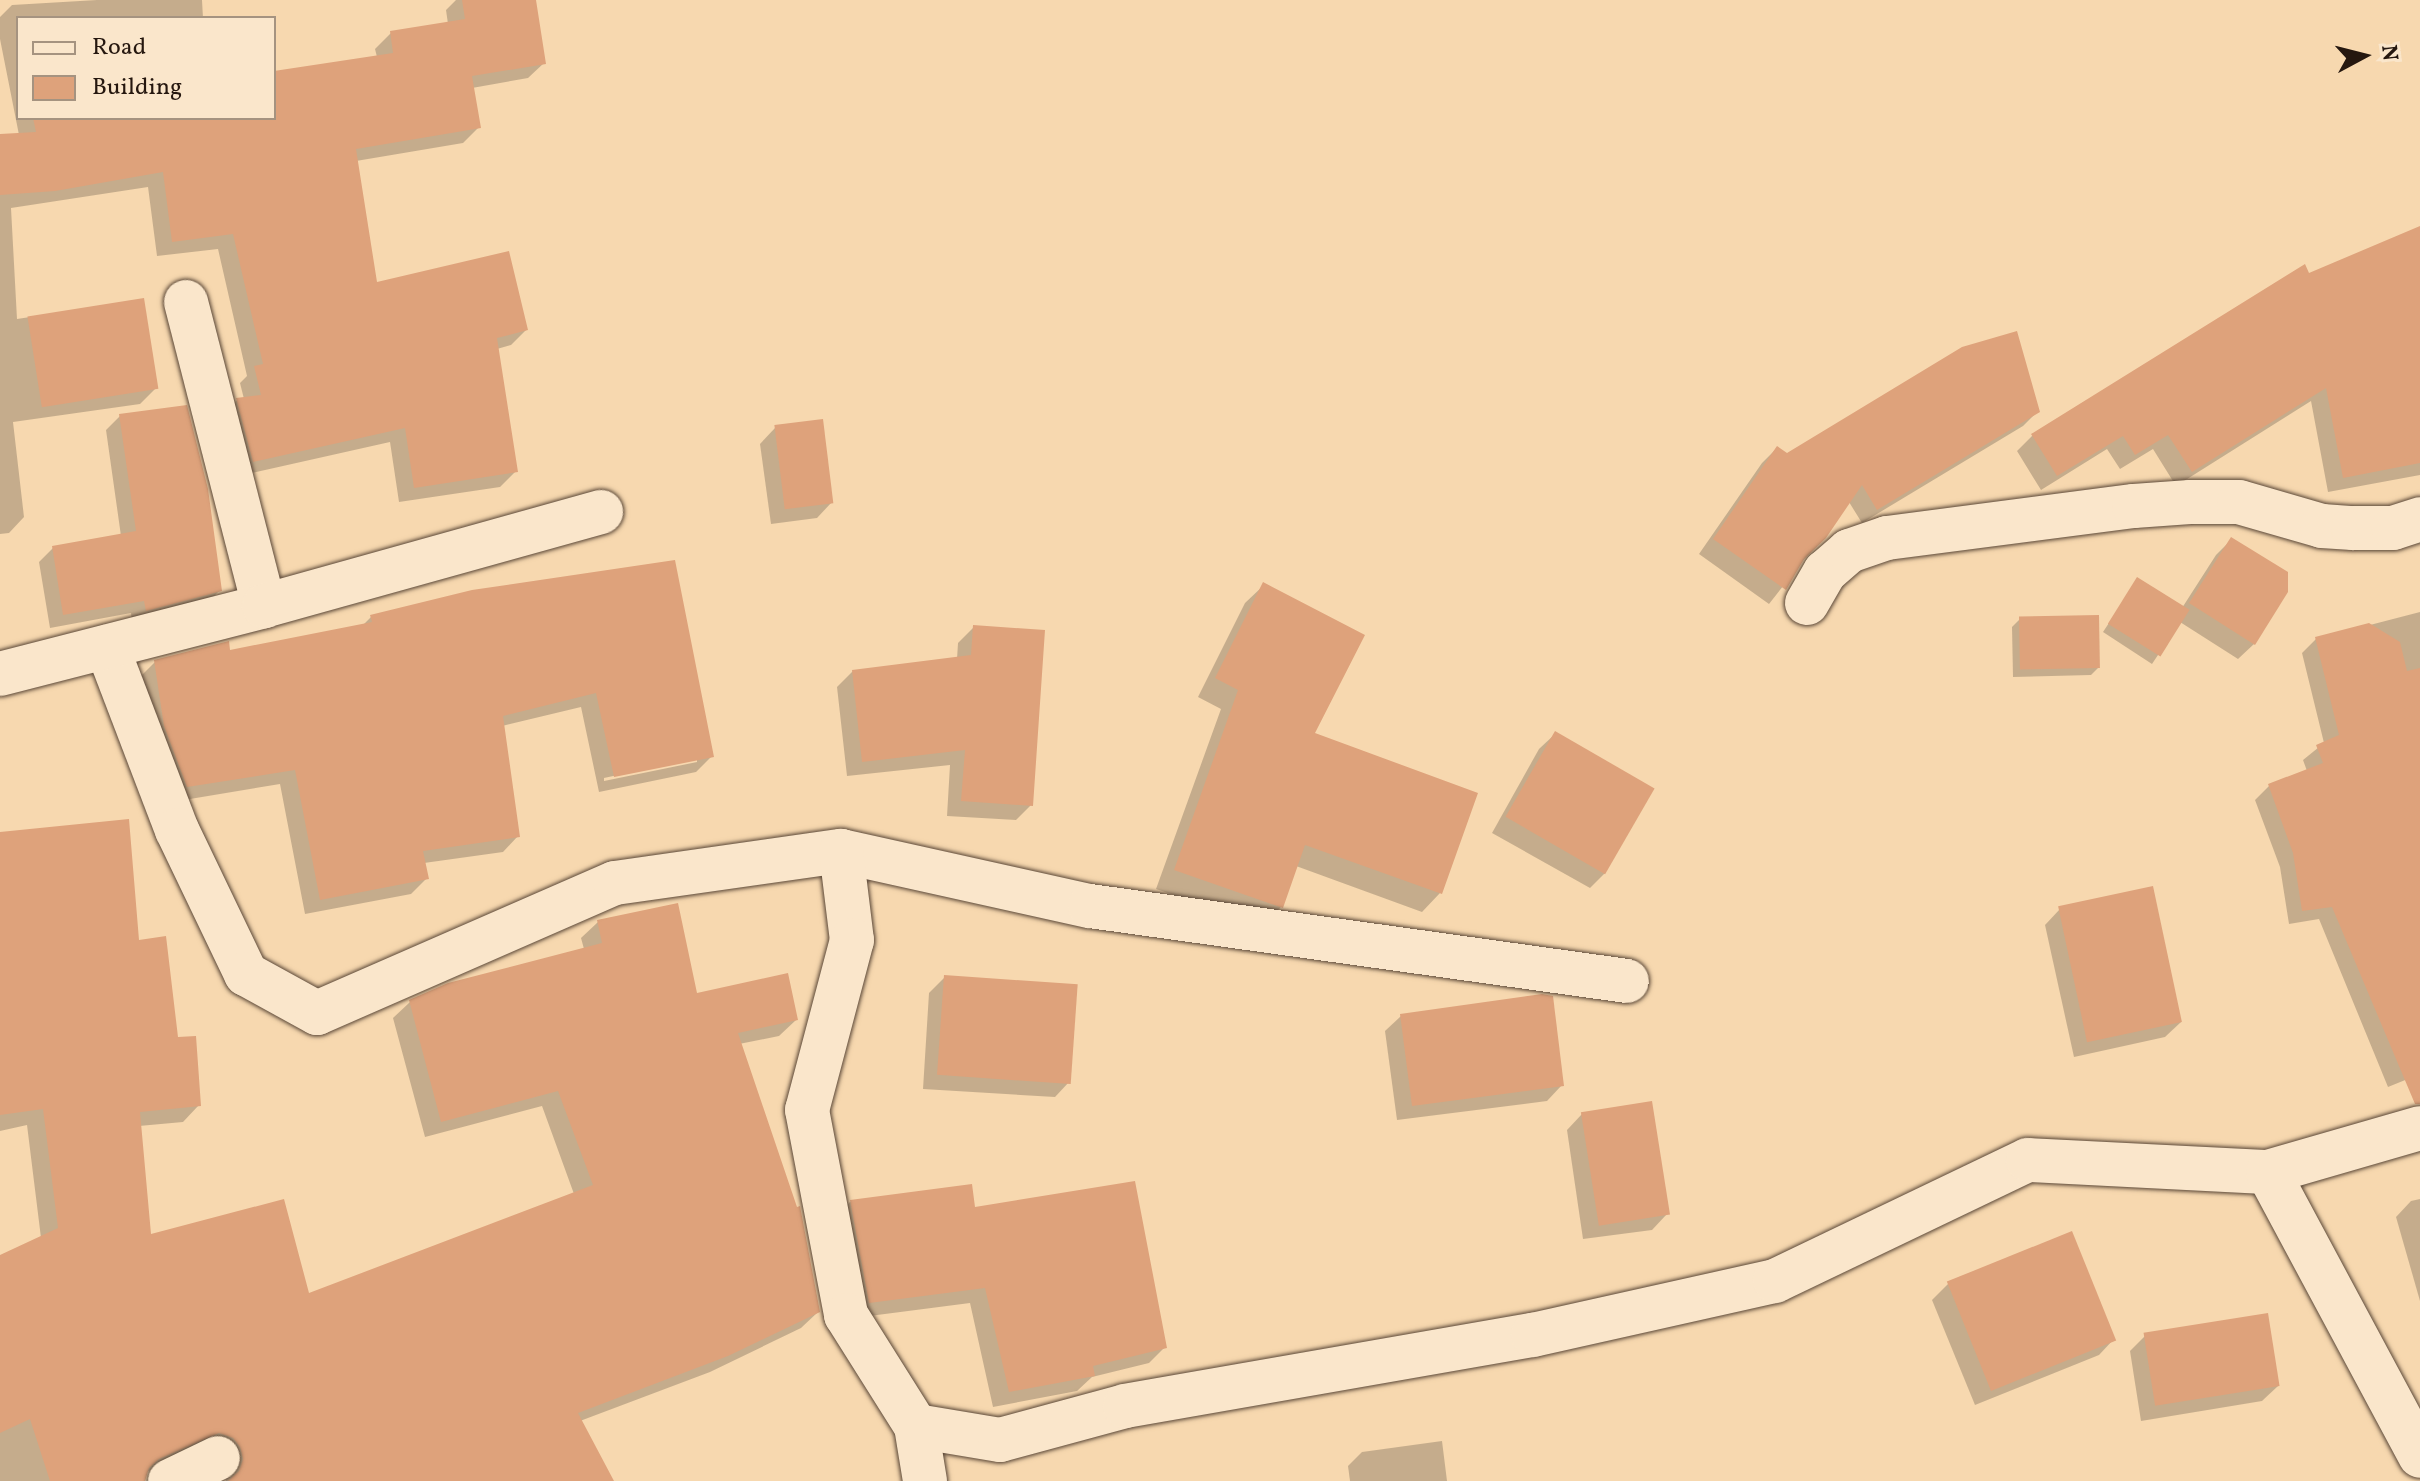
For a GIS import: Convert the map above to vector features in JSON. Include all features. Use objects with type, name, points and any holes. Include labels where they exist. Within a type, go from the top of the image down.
[{"type":"street","points":[[186,302],[264,606]]},
{"type":"street","points":[[1807,603],[1825,572],[1849,551],[1887,538],[2134,506],[2190,502],[2239,502],[2322,526],[2393,528],[2420,519]]},
{"type":"street","points":[[0,674],[264,606],[601,512]]},
{"type":"street","points":[[107,647],[177,830],[246,974],[317,1013],[615,883],[841,851],[1090,906],[1627,981]]},
{"type":"street","points":[[841,851],[852,940],[807,1110],[846,1315],[916,1426],[925,1481]]},
{"type":"street","points":[[916,1426],[1000,1440],[1125,1406],[1533,1335],[1775,1281],[2028,1160],[2268,1172],[2420,1128]]},
{"type":"street","points":[[2268,1172],[2420,1456]]},
{"type":"street","points":[[170,1481],[218,1458]]},
{"type":"building","points":[[462,0],[536,0],[546,64],[472,76],[481,128],[356,149],[377,282],[509,251],[528,330],[497,338],[518,472],[414,488],[405,428],[253,462],[236,398],[261,395],[254,366],[263,364],[233,234],[172,242],[163,172],[55,191],[0,195],[0,134],[36,132],[33,120],[276,120],[276,71],[393,53],[390,31],[465,19]]},
{"type":"building","points":[[2420,226],[2420,463],[2343,478],[2326,388],[2192,472],[2168,435],[2135,455],[2123,436],[2057,476],[2031,434],[2305,264],[2309,273]]},
{"type":"building","points":[[144,298],[158,389],[42,407],[27,316]]},
{"type":"building","points":[[2017,331],[2040,412],[1877,510],[1862,485],[1826,538],[1804,559],[1786,590],[1713,539],[1777,446],[1787,453],[1962,347]]},
{"type":"building","points":[[187,405],[208,489],[222,591],[146,611],[144,601],[63,615],[52,546],[136,531],[119,414]]},
{"type":"building","points":[[823,419],[833,503],[785,509],[774,425]]},
{"type":"building","points":[[2231,537],[2288,572],[2288,592],[2255,645],[2189,603]]},
{"type":"building","points":[[675,560],[714,757],[614,777],[596,693],[503,716],[520,837],[423,851],[429,879],[320,900],[295,770],[187,787],[164,726],[154,660],[229,641],[230,650],[372,622],[370,615],[472,590]]},
{"type":"building","points":[[2137,577],[2190,610],[2160,656],[2108,624]]},
{"type":"building","points":[[1263,582],[1365,635],[1315,733],[1478,793],[1442,894],[1305,845],[1283,908],[1174,870],[1238,690],[1215,678]]},
{"type":"building","points":[[2099,615],[2100,668],[2020,669],[2019,616]]},
{"type":"building","points":[[2369,623],[2400,642],[2407,671],[2420,668],[2420,1104],[2415,1104],[2332,907],[2302,911],[2293,853],[2268,784],[2323,763],[2316,745],[2339,735],[2315,637]]},
{"type":"building","points":[[973,625],[1045,630],[1033,806],[961,801],[965,750],[862,762],[852,670],[971,655]]},
{"type":"building","points":[[1555,731],[1655,788],[1605,874],[1506,817]]},
{"type":"building","points":[[129,819],[139,940],[166,936],[178,1037],[196,1036],[201,1106],[140,1112],[151,1234],[284,1199],[309,1293],[593,1185],[558,1091],[441,1122],[409,1000],[448,983],[602,943],[597,920],[678,903],[697,993],[788,973],[798,1020],[738,1033],[797,1207],[800,1206],[820,1312],[728,1356],[578,1413],[614,1481],[228,1481],[239,1471],[243,1459],[240,1447],[233,1438],[219,1433],[159,1459],[149,1468],[145,1481],[50,1481],[30,1419],[0,1433],[0,1255],[58,1228],[43,1109],[0,1115],[0,832]]},
{"type":"building","points":[[2153,886],[2182,1022],[2087,1042],[2058,906]]},
{"type":"building","points":[[944,975],[1078,984],[1071,1084],[937,1075]]},
{"type":"building","points":[[1542,994],[1553,996],[1564,1086],[1412,1106],[1400,1014]]},
{"type":"building","points":[[1652,1101],[1670,1215],[1599,1226],[1581,1112]]},
{"type":"building","points":[[1135,1181],[1167,1348],[1093,1366],[1095,1376],[1009,1392],[985,1288],[869,1303],[850,1200],[972,1184],[975,1207]]},
{"type":"building","points":[[2072,1231],[2116,1340],[1991,1391],[1947,1282]]},
{"type":"building","points":[[2268,1313],[2280,1386],[2155,1406],[2144,1333]]}]
